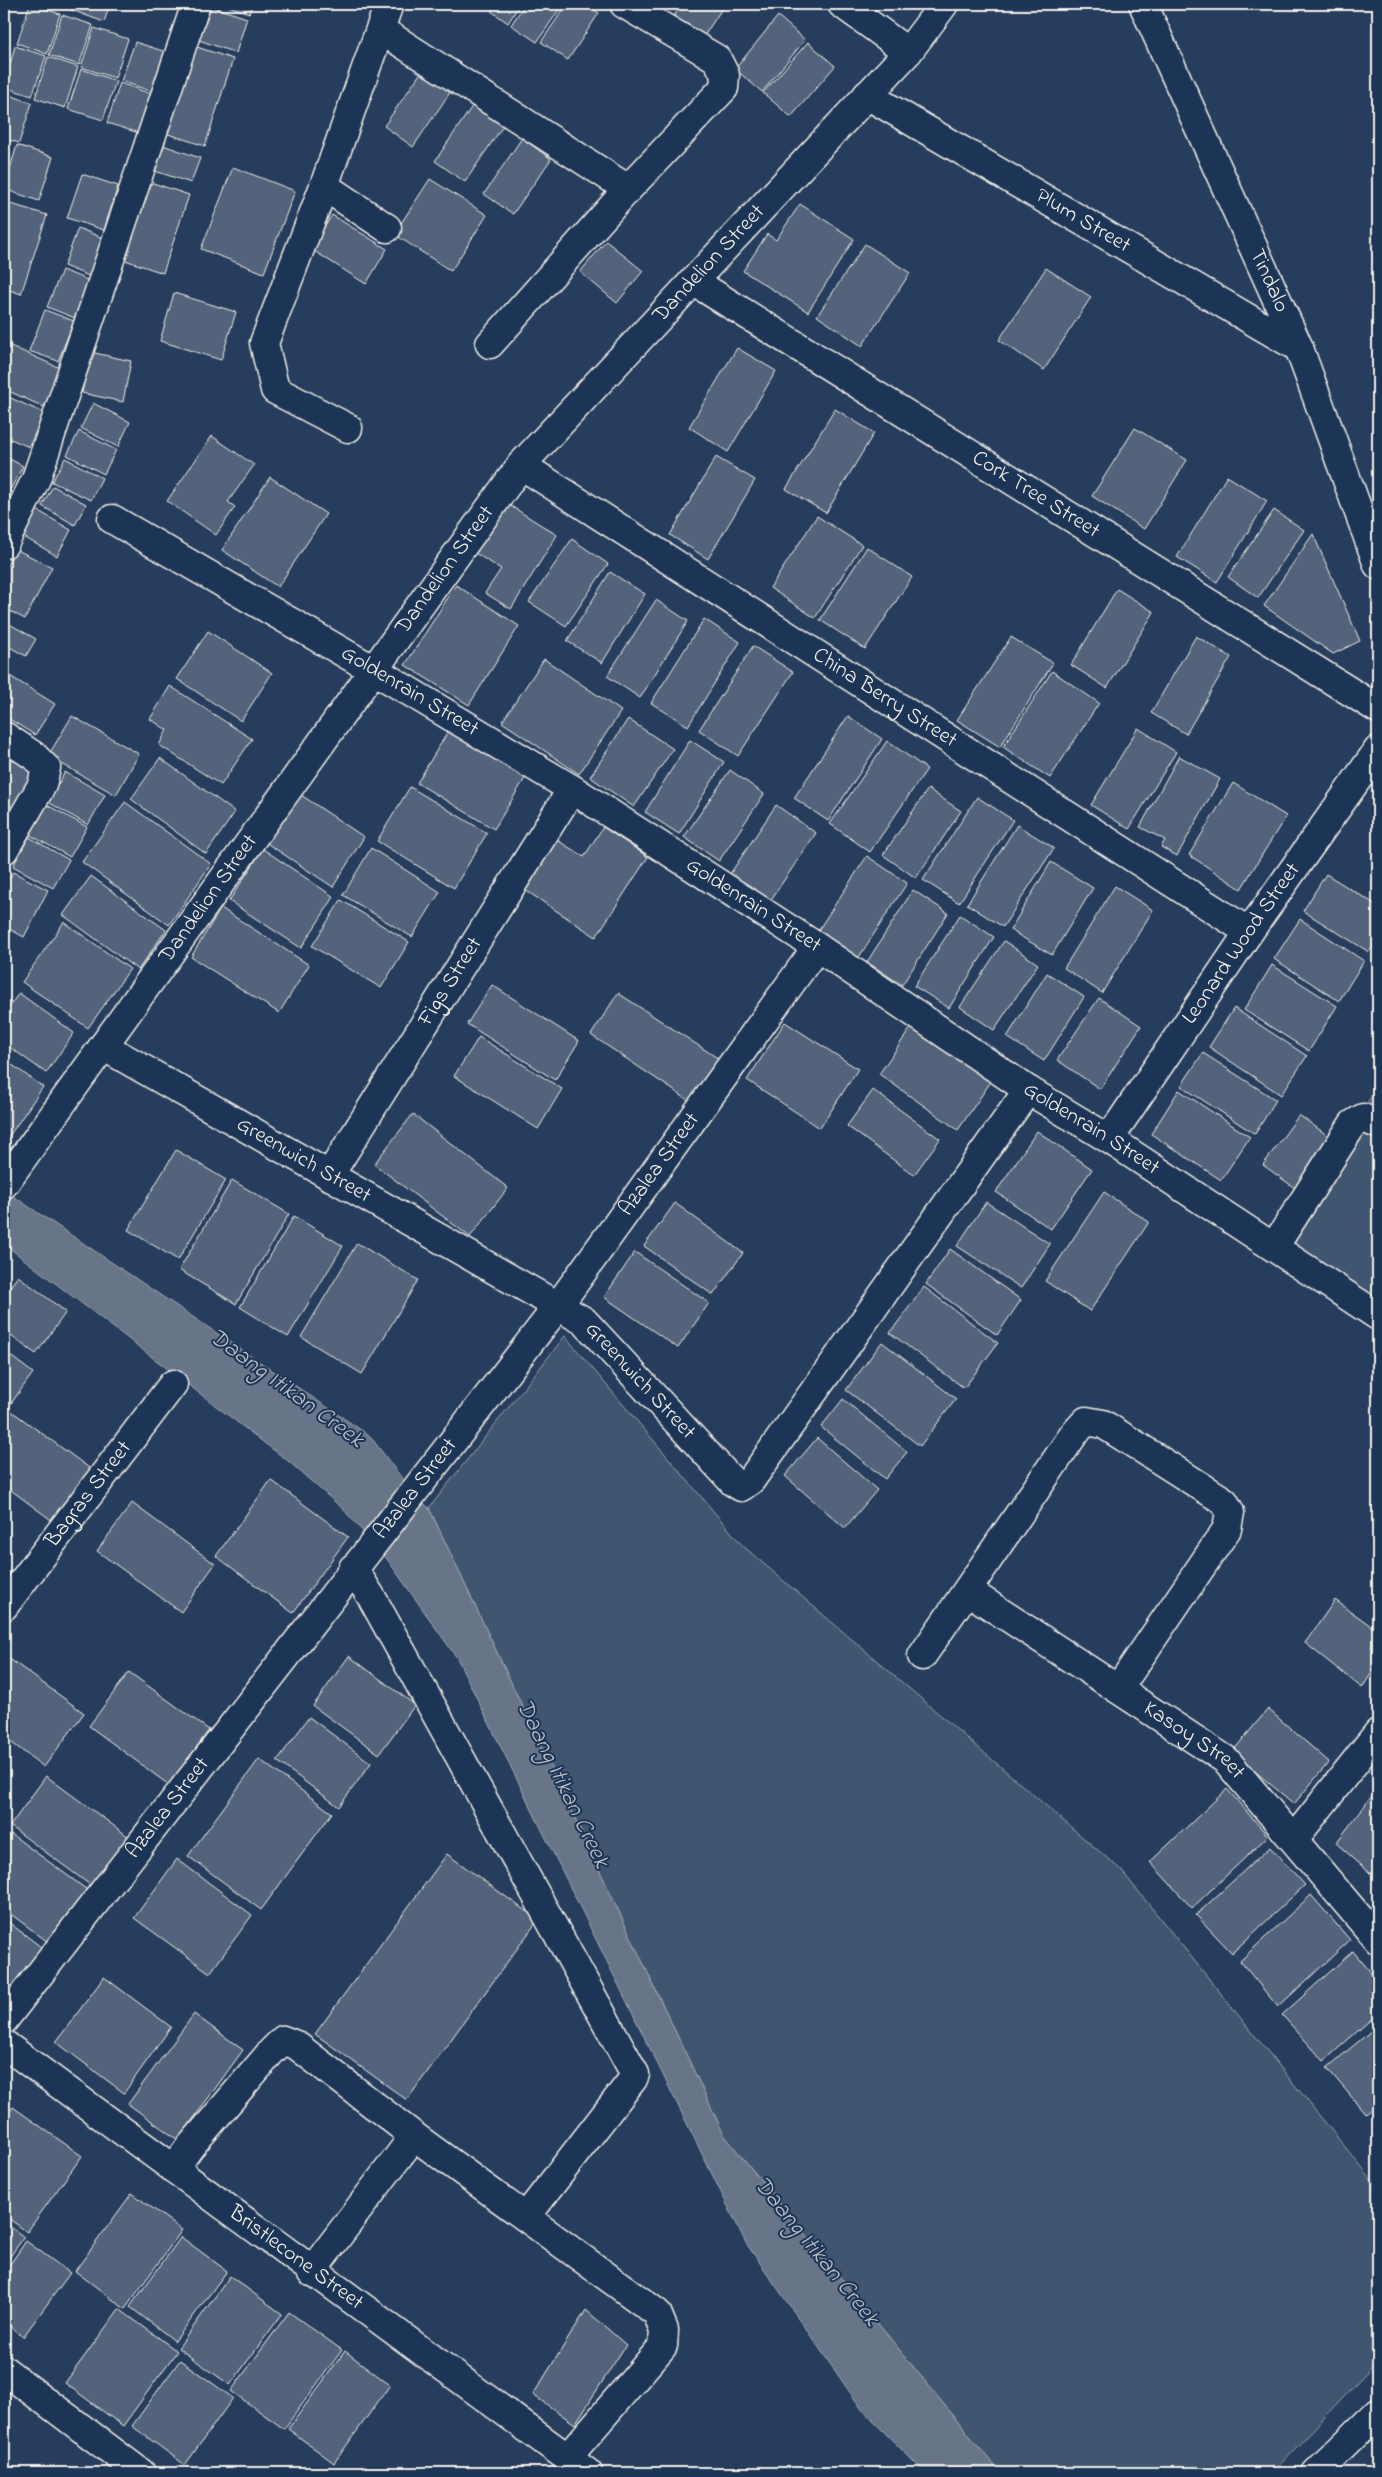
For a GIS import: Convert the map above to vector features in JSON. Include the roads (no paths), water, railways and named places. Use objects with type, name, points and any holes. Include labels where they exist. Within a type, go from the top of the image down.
[{"type":"street","points":[[4,544],[36,479],[196,4]]},
{"type":"street","points":[[348,428],[275,390],[264,343],[324,186],[389,4]]},
{"type":"street","points":[[490,344],[628,189],[724,88],[725,75],[717,59],[624,4]]},
{"type":"street","points":[[842,4],[908,52]]},
{"type":"street","name":"Dandelion Street","points":[[9,1176],[372,669],[521,466],[908,52],[944,4]]},
{"type":"street","name":"Tindalo","points":[[1143,4],[1299,348],[1378,565]]},
{"type":"street","points":[[381,30],[628,189]]},
{"type":"street","name":"Plum Street","points":[[867,95],[1299,348]]},
{"type":"street","points":[[324,186],[387,228]]},
{"type":"street","name":"Cork Tree Street","points":[[693,281],[1378,709]]},
{"type":"street","name":"China Berry Street","points":[[521,466],[1249,932]]},
{"type":"street","name":"Goldenrain Street","points":[[112,519],[372,669],[572,789],[817,948],[1028,1090],[1109,1139],[1378,1316]]},
{"type":"street","points":[[4,736],[34,756],[46,768],[42,786],[4,850]]},
{"type":"street","name":"Leonard Wood Street","points":[[1109,1139],[1249,932],[1378,750]]},
{"type":"street","name":"Figs Street","points":[[329,1176],[572,789]]},
{"type":"street","name":"Azalea Street","points":[[4,2020],[558,1306],[817,948]]},
{"type":"street","name":"Greenwich Street","points":[[103,1046],[584,1321],[732,1482],[741,1487],[751,1480],[1028,1090]]},
{"type":"street","points":[[1274,1247],[1354,1124],[1363,1118],[1378,1124]]},
{"type":"street","name":"Bagras Street","points":[[4,1606],[173,1384]]},
{"type":"street","points":[[922,1656],[1074,1434],[1086,1421],[1103,1424],[1224,1501],[1230,1512],[1226,1529],[1118,1689]]},
{"type":"street","points":[[353,1568],[372,1598],[634,2074],[633,2079],[526,2217]]},
{"type":"street","name":"Kasoy Street","points":[[968,1591],[1226,1760],[1294,1838],[1378,1940]]},
{"type":"street","points":[[1294,1838],[1378,1733]]},
{"type":"street","points":[[174,2169],[196,2140],[283,2040],[296,2045],[414,2136],[657,2313],[664,2330],[662,2346],[577,2466]]},
{"type":"street","name":"Bristlecone Street","points":[[4,2044],[311,2272],[577,2466]]},
{"type":"street","points":[[311,2272],[414,2136]]},
{"type":"street","points":[[4,2370],[141,2473]]},
{"type":"street","points":[[1316,2473],[1378,2412]]},
{"type":"water","name":"Daang Itikan Creek","points":[[4,1190],[370,1436],[413,1493],[429,1508],[724,2135],[1000,2473],[925,2473],[863,2411],[746,2243],[457,1658],[387,1559],[343,1509],[288,1461],[4,1244]]}]
